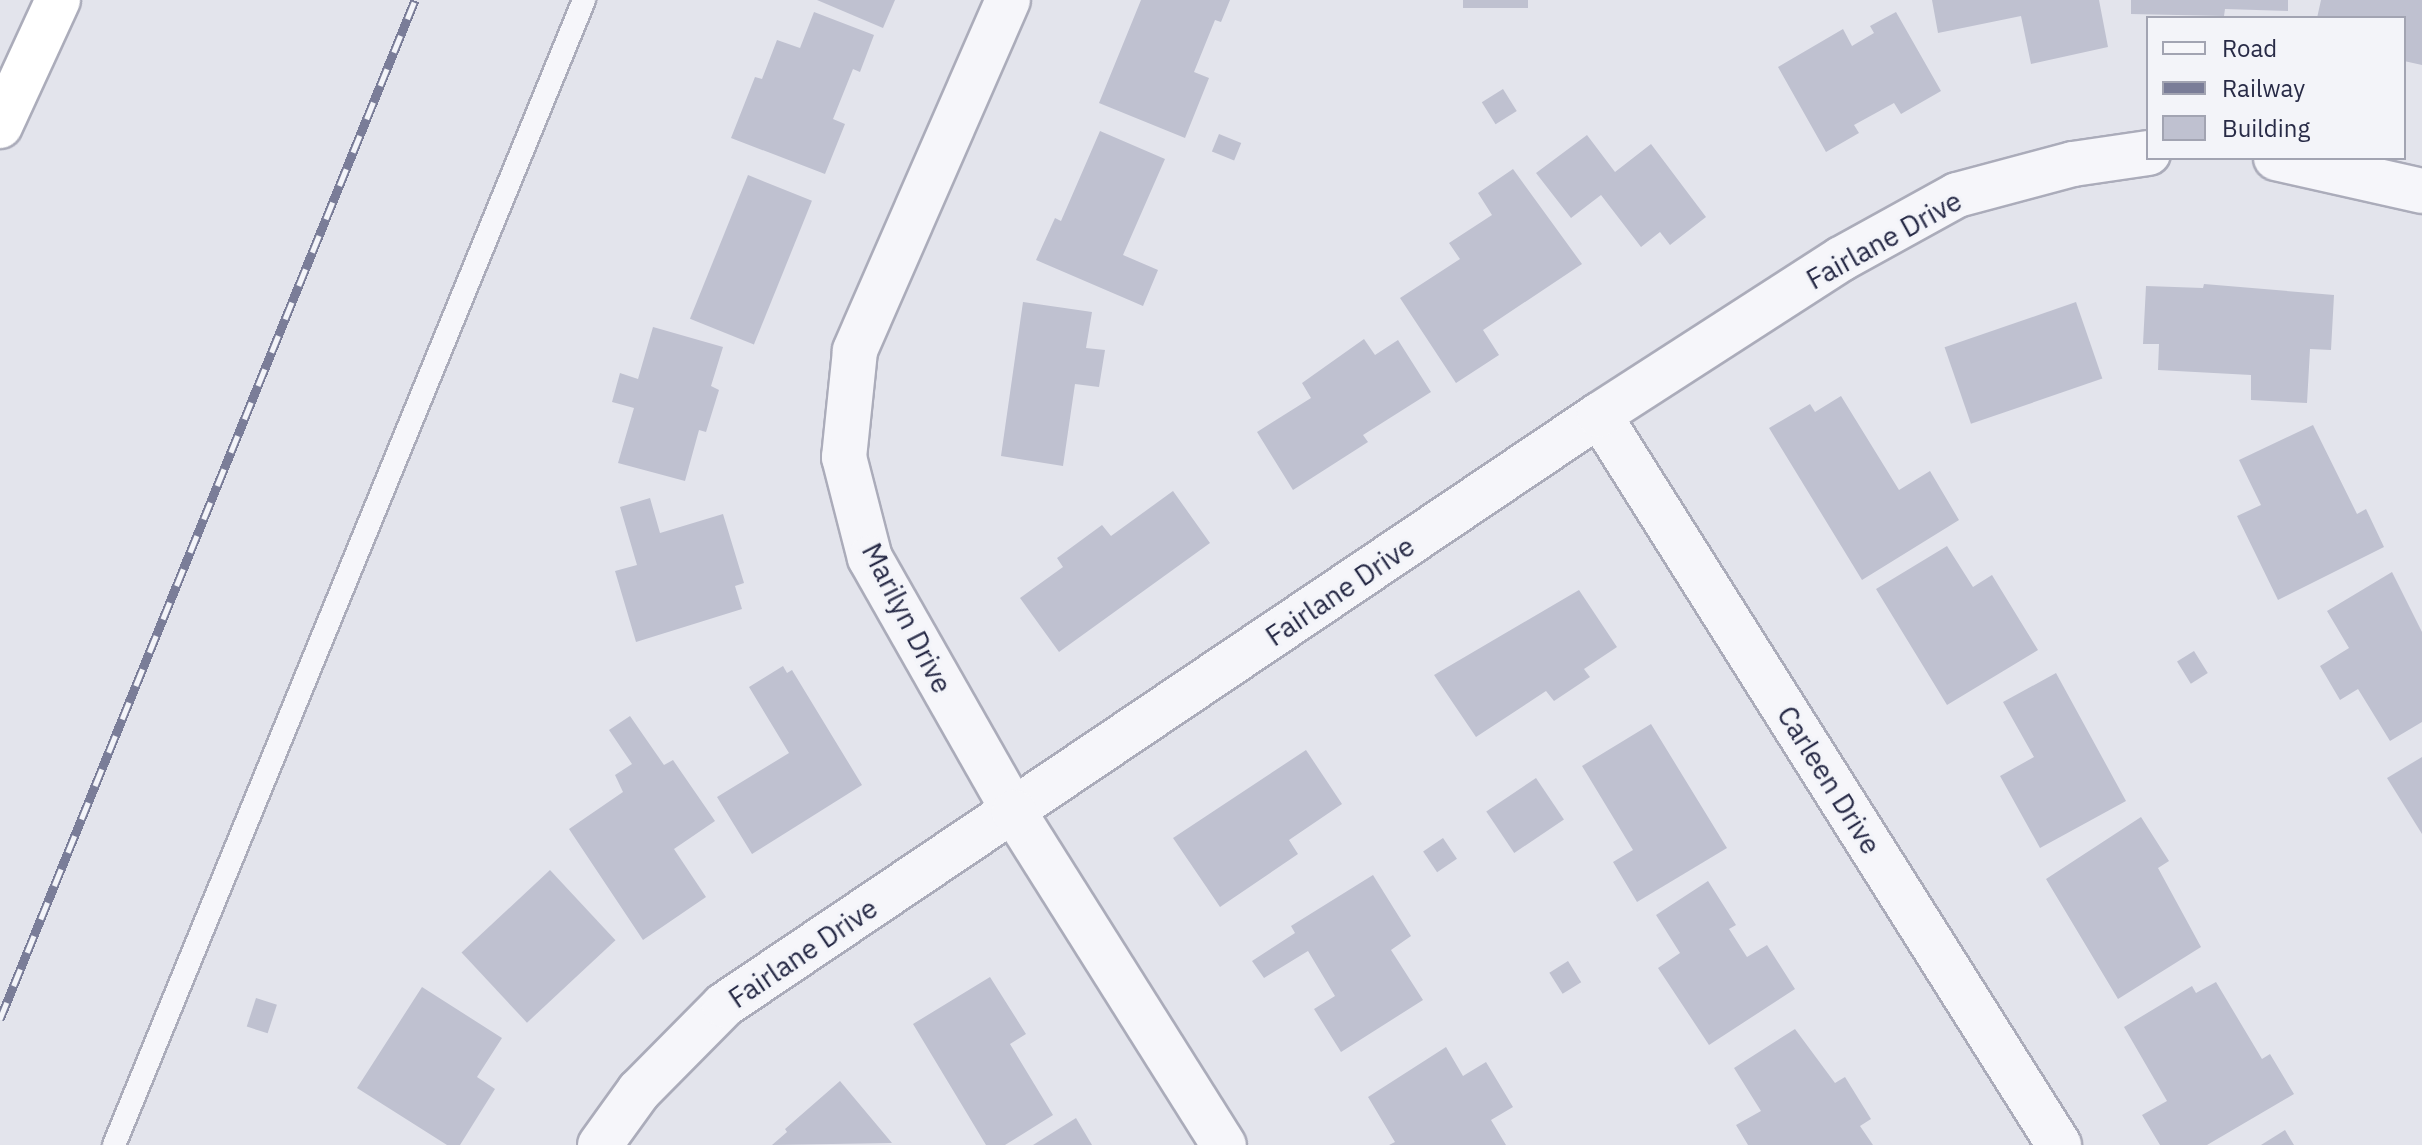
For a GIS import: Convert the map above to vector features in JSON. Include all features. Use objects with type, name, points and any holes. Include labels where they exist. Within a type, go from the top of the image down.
[{"type":"highway","points":[[0,126],[58,0]]},
{"type":"street","name":"Marilyn Drive","points":[[1008,0],[855,351],[844,457],[870,558],[1014,812],[1224,1145]]},
{"type":"street","name":"Fairlane Drive","points":[[600,1145],[639,1091],[724,1005],[1599,415],[1841,259],[1957,195],[2073,164],[2146,153]]},
{"type":"street","points":[[2285,160],[2422,191]]},
{"type":"street","name":"Carleen Drive","points":[[1599,415],[2059,1145]]},
{"type":"lane","points":[[114,1145],[584,0]]},
{"type":"building","points":[[817,0],[895,0],[883,28]]},
{"type":"building","points":[[1141,0],[1230,0],[1221,22],[1215,20],[1194,72],[1209,78],[1185,138],[1099,103]]},
{"type":"building","points":[[1463,0],[1528,0],[1528,8],[1463,8]]},
{"type":"building","points":[[1932,0],[2099,0],[2108,47],[2031,64],[2021,16],[1938,33]]},
{"type":"building","points":[[2131,0],[2288,0],[2288,11],[2225,9],[2224,16],[2131,14]]},
{"type":"building","points":[[2321,0],[2422,0],[2422,65],[2406,61],[2406,16],[2317,16]]},
{"type":"building","points":[[814,12],[874,35],[860,72],[853,69],[833,119],[845,124],[825,174],[731,138],[755,77],[762,79],[777,40],[800,48]]},
{"type":"building","points":[[1896,12],[1941,91],[1901,114],[1894,103],[1854,125],[1859,133],[1826,152],[1778,67],[1843,29],[1852,46],[1874,33],[1870,26]]},
{"type":"building","points":[[1503,89],[1517,111],[1496,124],[1482,102]]},
{"type":"building","points":[[1100,131],[1165,159],[1123,255],[1158,270],[1143,306],[1036,260],[1055,218],[1061,221]]},
{"type":"building","points":[[1219,134],[1241,143],[1234,161],[1212,152]]},
{"type":"building","points":[[1587,135],[1615,172],[1651,144],[1706,217],[1670,245],[1660,232],[1641,247],[1601,195],[1571,218],[1536,173]]},
{"type":"building","points":[[1513,169],[1582,264],[1483,330],[1499,355],[1456,383],[1400,298],[1460,259],[1449,243],[1492,215],[1478,193]]},
{"type":"building","points":[[748,175],[812,201],[754,345],[690,319]]},
{"type":"building","points":[[2204,284],[2334,295],[2331,350],[2310,349],[2307,403],[2251,400],[2251,375],[2158,370],[2159,344],[2143,344],[2146,286],[2203,288]]},
{"type":"building","points":[[1023,302],[1092,312],[1086,348],[1105,350],[1099,387],[1075,384],[1063,466],[1001,456]]},
{"type":"building","points":[[2076,302],[2102,379],[1971,424],[1945,347]]},
{"type":"building","points":[[653,327],[723,347],[711,386],[719,390],[706,432],[699,430],[685,481],[618,463],[634,408],[612,402],[620,373],[638,379]]},
{"type":"building","points":[[1364,339],[1375,355],[1398,340],[1431,392],[1363,435],[1368,442],[1293,490],[1257,432],[1311,398],[1302,383]]},
{"type":"building","points":[[1841,396],[1899,490],[1930,471],[1959,520],[1862,580],[1769,428],[1810,404],[1815,412]]},
{"type":"building","points":[[2313,425],[2357,514],[2366,509],[2384,547],[2278,600],[2237,516],[2261,505],[2239,460]]},
{"type":"building","points":[[1173,491],[1210,543],[1059,652],[1020,598],[1063,567],[1057,558],[1102,525],[1111,536]]},
{"type":"building","points":[[650,498],[660,533],[723,514],[744,583],[735,586],[742,609],[636,642],[615,571],[637,565],[620,507]]},
{"type":"building","points":[[1947,546],[1973,587],[1992,575],[2038,650],[1947,705],[1876,589]]},
{"type":"building","points":[[2392,572],[2422,632],[2422,722],[2390,741],[2358,689],[2340,700],[2320,666],[2349,648],[2327,611]]},
{"type":"building","points":[[1579,590],[1617,647],[1584,669],[1590,677],[1554,701],[1546,691],[1476,737],[1434,675]]},
{"type":"building","points":[[2194,651],[2208,673],[2191,684],[2177,662]]},
{"type":"building","points":[[783,666],[787,673],[792,670],[862,785],[752,854],[717,797],[789,753],[749,687]]},
{"type":"building","points":[[2056,673],[2126,801],[2040,848],[2000,776],[2034,757],[2003,702]]},
{"type":"building","points":[[630,716],[664,765],[673,760],[715,821],[674,849],[706,897],[643,940],[569,829],[623,792],[615,775],[632,764],[609,730]]},
{"type":"building","points":[[1651,724],[1727,848],[1637,902],[1613,862],[1633,850],[1582,766]]},
{"type":"building","points":[[1306,750],[1342,804],[1289,840],[1298,854],[1220,907],[1173,838]]},
{"type":"building","points":[[2422,757],[2422,834],[2387,778]]},
{"type":"building","points":[[1536,778],[1564,819],[1514,853],[1486,812]]},
{"type":"building","points":[[2141,817],[2169,861],[2158,868],[2201,947],[2118,999],[2046,879]]},
{"type":"building","points":[[1443,838],[1457,859],[1437,872],[1423,851]]},
{"type":"building","points":[[550,870],[615,940],[527,1023],[462,953]]},
{"type":"building","points":[[1373,875],[1411,936],[1391,950],[1423,1000],[1341,1052],[1314,1009],[1335,996],[1308,951],[1264,978],[1252,961],[1295,933],[1291,926]]},
{"type":"building","points":[[1708,881],[1736,925],[1729,929],[1747,957],[1767,945],[1795,989],[1709,1045],[1658,968],[1680,953],[1656,915]]},
{"type":"building","points":[[1568,961],[1581,982],[1563,994],[1549,973]]},
{"type":"building","points":[[990,977],[1026,1034],[1010,1044],[1053,1115],[1005,1145],[986,1145],[913,1024]]},
{"type":"building","points":[[2216,982],[2262,1059],[2270,1054],[2294,1094],[2207,1145],[2160,1145],[2142,1115],[2167,1101],[2124,1027],[2192,986],[2196,993]]},
{"type":"building","points":[[422,987],[502,1038],[477,1077],[495,1089],[460,1145],[447,1145],[357,1088]]},
{"type":"building","points":[[256,998],[277,1005],[268,1033],[247,1027]]},
{"type":"building","points":[[1795,1029],[1835,1083],[1845,1077],[1871,1119],[1860,1126],[1873,1145],[1748,1145],[1736,1125],[1761,1111],[1734,1068]]},
{"type":"building","points":[[1446,1047],[1463,1076],[1486,1062],[1513,1107],[1491,1120],[1506,1145],[1389,1145],[1395,1142],[1368,1097]]},
{"type":"building","points":[[840,1081],[892,1143],[772,1145],[787,1132],[785,1129]]},
{"type":"building","points":[[1076,1118],[1092,1145],[1033,1145]]},
{"type":"building","points":[[2285,1130],[2294,1145],[2261,1145]]},
{"type":"railway","points":[[0,1019],[415,0]]}]
